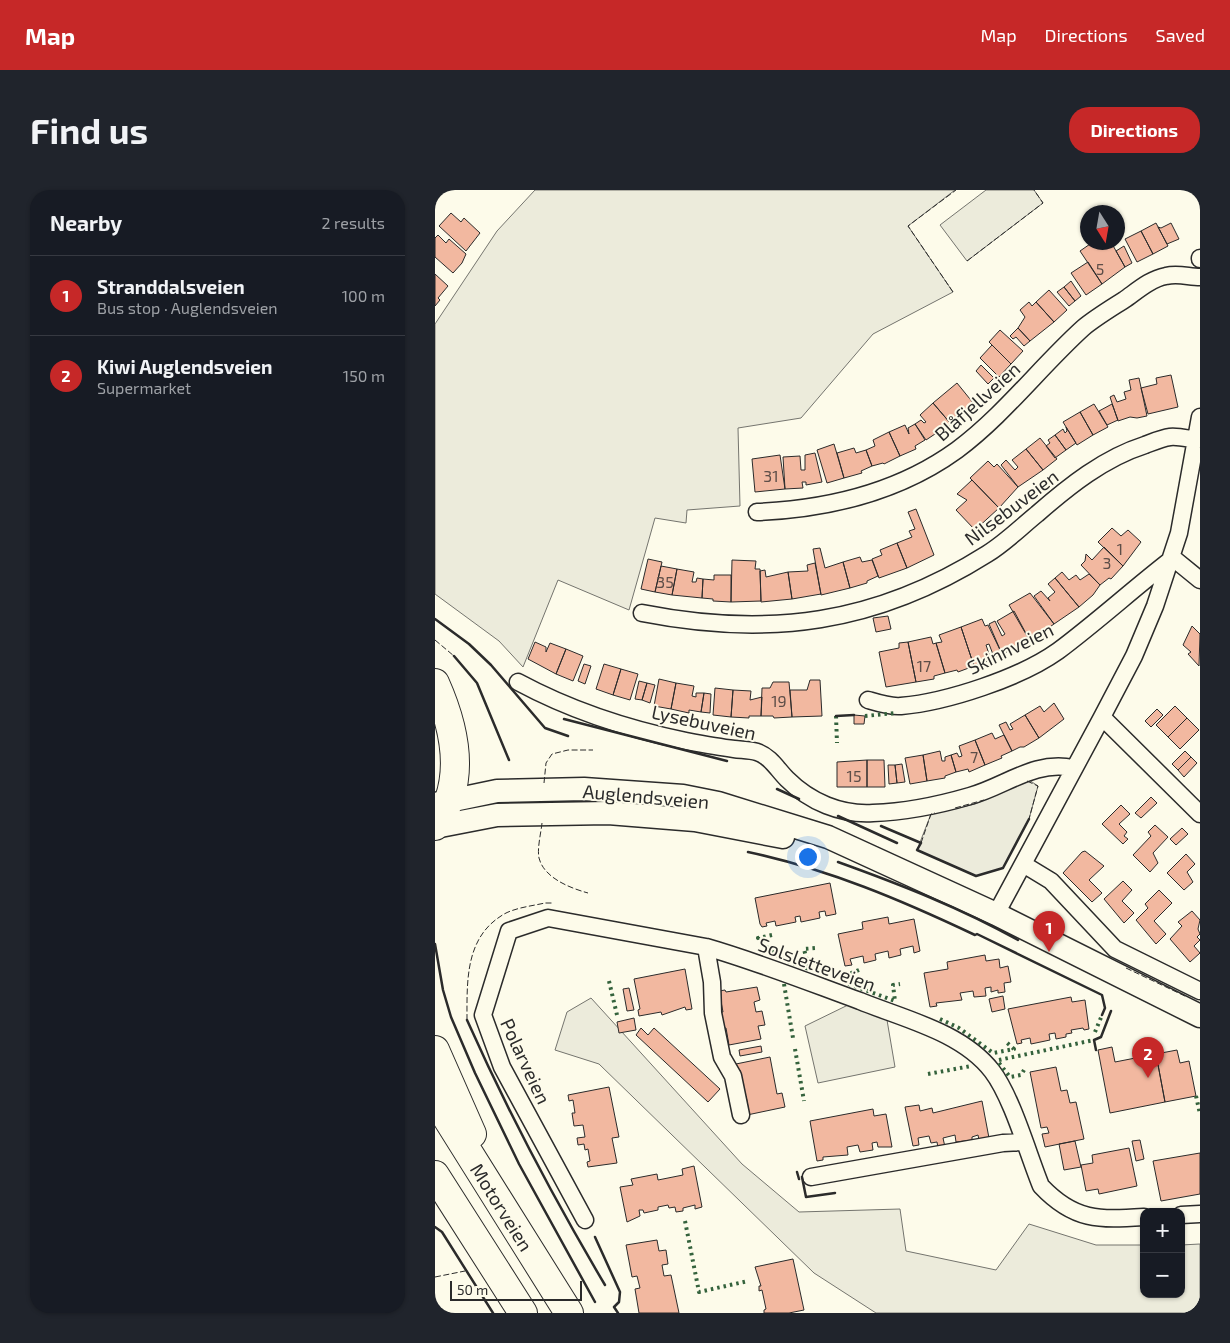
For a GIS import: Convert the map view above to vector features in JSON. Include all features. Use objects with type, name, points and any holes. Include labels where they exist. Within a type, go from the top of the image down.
[{"type":"highway","points":[[435,683],[448,712],[454,736],[455,756],[435,827]]},
{"type":"highway","points":[[435,1050],[503,1210]]},
{"type":"highway","name":"Motorveien","points":[[435,1100],[569,1313]]},
{"type":"highway","name":"Motorveien","points":[[435,1175],[523,1313]]},
{"type":"main road","name":"Auglendsveien","points":[[443,803],[497,791],[608,790],[683,796],[718,803],[828,837],[996,914],[1200,1016]]},
{"type":"main road","name":"Auglendsveien","points":[[435,827],[497,815],[608,813],[711,822],[767,833],[878,861]]},
{"type":"street","name":"Blåfjellveien","points":[[757,512],[793,511],[847,500],[897,484],[921,473],[957,450],[980,430],[1085,327],[1155,279],[1174,274],[1200,277]]},
{"type":"street","points":[[996,914],[1133,656],[1173,558],[1188,493],[1200,417]]},
{"type":"street","name":"Nilsebuveien","points":[[642,613],[688,622],[744,625],[782,623],[850,615],[912,595],[988,554],[1093,470],[1127,451],[1170,437],[1197,440]]},
{"type":"street","points":[[1173,558],[1200,580]]},
{"type":"street","name":"Skinnveien","points":[[867,700],[899,706],[931,701],[980,688],[1005,678],[1056,652],[1173,558]]},
{"type":"street","name":"Lysebuveien","points":[[518,682],[555,702],[628,726],[708,746],[756,752],[773,762],[795,787],[809,797],[850,812],[871,814],[925,807],[990,790],[1040,767],[1057,765],[1073,768]]},
{"type":"street","points":[[1102,717],[1200,814]]},
{"type":"street","points":[[1023,864],[1051,882],[1115,949],[1200,991]]},
{"type":"street","name":"Polarveien","points":[[585,1220],[502,1067],[483,1015],[509,931],[548,918],[706,947]]},
{"type":"street","points":[[706,947],[713,982],[713,1012],[720,1048],[722,1057],[733,1076],[741,1115]]},
{"type":"street","name":"Solsletteveien","points":[[706,947],[774,968],[931,1029],[971,1049],[981,1058],[1002,1085],[1041,1186],[1052,1197],[1075,1213],[1101,1218],[1140,1217]]},
{"type":"street","points":[[811,1177],[1003,1143],[1023,1142]]},
{"type":"street","points":[[1185,1215],[1200,1214]]},
{"type":"shaded area","points":[[535,190],[955,190],[908,226],[953,292],[873,334],[801,418],[738,428],[740,506],[687,510],[686,523],[655,518],[629,610],[558,580],[523,667],[499,641],[435,594],[435,324],[497,231]]},
{"type":"shaded area","points":[[986,190],[1034,190],[1043,203],[967,261],[940,225]]},
{"type":"shaded area","points":[[1029,780],[1038,786],[1029,819],[1003,868],[976,876],[917,850],[931,814],[975,804]]},
{"type":"shaded area","points":[[591,998],[742,1164],[799,1212],[900,1209],[906,1251],[996,1270],[1029,1224],[1096,1245],[1140,1245],[1140,1298],[1185,1298],[1185,1245],[1200,1244],[1200,1313],[876,1313],[814,1273],[599,1064],[555,1050],[567,1012]]},
{"type":"shaded area","points":[[848,1005],[887,1020],[895,1067],[818,1083],[805,1026]]},
{"type":"building","points":[[451,213],[461,222],[464,218],[480,233],[466,251],[439,226]]},
{"type":"building","points":[[1156,223],[1168,246],[1153,254],[1141,231]]},
{"type":"building","points":[[1171,223],[1179,239],[1167,244],[1158,227],[1161,228]]},
{"type":"building","points":[[1141,231],[1153,254],[1137,262],[1125,239]]},
{"type":"building","points":[[438,235],[446,243],[449,239],[466,254],[462,263],[453,273],[435,257],[435,238]]},
{"type":"building","points":[[1125,248],[1132,263],[1125,267],[1116,251],[1125,250]]},
{"type":"building","points":[[1115,250],[1125,267],[1102,284],[1080,251]]},
{"type":"building","points":[[1088,262],[1102,284],[1086,295],[1071,273]]},
{"type":"building","points":[[435,274],[448,286],[438,298],[440,300],[435,306]]},
{"type":"building","points":[[1071,281],[1081,296],[1075,301],[1064,287]]},
{"type":"building","points":[[1064,287],[1075,301],[1069,306],[1057,292]]},
{"type":"building","points":[[1049,290],[1067,310],[1054,322],[1036,302]]},
{"type":"building","points":[[1029,302],[1032,306],[1036,302],[1054,322],[1030,341],[1018,328],[1025,317],[1020,310]]},
{"type":"building","points":[[1018,328],[1030,341],[1024,346],[1016,337],[1013,339],[1010,336]]},
{"type":"building","points":[[1000,330],[1023,351],[1011,364],[989,342]]},
{"type":"building","points":[[992,345],[1011,364],[999,377],[980,358]]},
{"type":"building","points":[[981,365],[994,378],[988,384],[976,371]]},
{"type":"building","points":[[1171,375],[1178,407],[1148,414],[1141,388],[1157,384],[1156,378]]},
{"type":"building","points":[[1139,378],[1147,416],[1130,417],[1118,421],[1110,397],[1114,395],[1117,402],[1126,399],[1124,392],[1131,390],[1129,380]]},
{"type":"building","points":[[957,383],[974,404],[951,424],[933,403]]},
{"type":"building","points":[[933,403],[951,424],[937,435],[935,434],[926,440],[915,424],[921,420],[924,423],[926,422],[920,415]]},
{"type":"building","points":[[1094,404],[1108,427],[1093,435],[1080,412]]},
{"type":"building","points":[[1112,404],[1118,420],[1107,425],[1099,411]]},
{"type":"building","points":[[1080,412],[1093,435],[1077,445],[1063,422]]},
{"type":"building","points":[[915,424],[925,440],[915,446],[916,449],[900,456],[889,432],[905,425],[909,434],[908,428]]},
{"type":"building","points":[[1066,427],[1076,443],[1066,450],[1055,435],[1063,429],[1065,433],[1067,431]]},
{"type":"building","points":[[889,432],[900,456],[884,464],[872,466],[866,450],[875,446],[873,440]]},
{"type":"building","points":[[1055,435],[1066,450],[1055,458],[1046,446],[1050,443],[1048,440]]},
{"type":"building","points":[[1040,438],[1057,459],[1043,470],[1026,449]]},
{"type":"building","points":[[834,444],[844,478],[827,483],[817,450]]},
{"type":"building","points":[[854,448],[856,453],[866,450],[872,466],[861,471],[862,473],[844,478],[837,453]]},
{"type":"building","points":[[1026,449],[1043,470],[1018,487],[1001,465],[1006,460],[1015,470],[1018,467],[1012,460]]},
{"type":"building","points":[[815,453],[822,482],[806,485],[806,482],[802,482],[803,488],[785,489],[783,457],[800,456],[801,470],[805,470],[805,455]]},
{"type":"building","points":[[780,455],[785,489],[755,492],[752,459]]},
{"type":"building","points":[[988,461],[994,467],[997,464],[1018,487],[999,508],[970,478]]},
{"type":"building","points":[[972,480],[999,508],[975,530],[956,510],[967,500],[957,494]]},
{"type":"building","points":[[916,509],[934,555],[907,568],[897,543],[912,537],[909,531],[915,529],[908,512]]},
{"type":"building","points":[[1112,528],[1121,536],[1128,530],[1141,542],[1123,566],[1098,542]]},
{"type":"building","points":[[897,543],[907,568],[879,578],[872,559],[882,555],[880,550]]},
{"type":"building","points":[[1104,547],[1123,566],[1111,579],[1109,578],[1100,585],[1081,565],[1085,561],[1086,554],[1092,560]]},
{"type":"building","points":[[820,548],[825,568],[843,562],[850,588],[821,595],[813,549]]},
{"type":"building","points":[[860,557],[862,562],[872,560],[878,576],[867,581],[867,583],[850,588],[843,562]]},
{"type":"building","points":[[648,559],[662,562],[655,592],[641,589]]},
{"type":"building","points":[[732,560],[756,561],[755,569],[760,569],[761,601],[731,602]]},
{"type":"building","points":[[815,563],[821,594],[792,599],[788,572],[808,571],[807,565]]},
{"type":"building","points":[[661,566],[677,569],[672,595],[655,592]]},
{"type":"building","points":[[677,569],[694,572],[692,582],[696,582],[697,578],[703,579],[702,598],[672,595]]},
{"type":"building","points":[[765,570],[766,577],[788,572],[792,599],[761,602],[760,571]]},
{"type":"building","points":[[1062,572],[1069,580],[1076,575],[1080,580],[1089,574],[1100,585],[1093,595],[1079,607],[1055,578]]},
{"type":"building","points":[[714,575],[731,575],[731,602],[702,598],[703,579],[714,580]]},
{"type":"building","points":[[1055,578],[1079,607],[1054,624],[1034,596],[1041,591],[1050,601],[1048,598],[1055,592],[1048,584]]},
{"type":"building","points":[[1030,593],[1054,624],[1030,641],[1009,605]]},
{"type":"building","points":[[1014,611],[1030,641],[1002,654],[989,624],[995,621],[1002,636],[1005,634],[997,621]]},
{"type":"building","points":[[888,616],[891,629],[876,632],[873,618]]},
{"type":"building","points":[[982,619],[985,626],[988,625],[1002,654],[994,657],[989,644],[986,645],[991,660],[974,666],[961,627]]},
{"type":"building","points":[[1192,626],[1200,634],[1199,666],[1188,654],[1191,652],[1183,645]]},
{"type":"building","points":[[961,627],[974,666],[958,672],[957,670],[945,673],[936,643],[942,642],[939,635]]},
{"type":"building","points":[[931,637],[933,644],[936,643],[945,673],[934,676],[934,679],[916,682],[908,642]]},
{"type":"building","points":[[535,642],[546,647],[546,652],[550,643],[566,649],[556,674],[528,659]]},
{"type":"building","points":[[908,642],[916,682],[886,687],[879,652],[899,648],[899,643]]},
{"type":"building","points":[[566,649],[583,656],[573,681],[556,674]]},
{"type":"building","points":[[584,664],[591,666],[585,684],[578,681]]},
{"type":"building","points":[[604,664],[621,669],[613,695],[596,689]]},
{"type":"building","points":[[621,669],[638,674],[630,700],[613,695]]},
{"type":"building","points":[[659,679],[676,683],[671,709],[654,706]]},
{"type":"building","points":[[810,680],[820,680],[822,716],[792,717],[790,690],[807,690]]},
{"type":"building","points":[[639,681],[647,683],[642,700],[635,699]]},
{"type":"building","points":[[773,682],[789,682],[792,717],[774,718],[773,716],[761,716],[762,688],[770,688]]},
{"type":"building","points":[[647,683],[655,685],[650,703],[642,700]]},
{"type":"building","points":[[676,683],[694,686],[692,696],[696,697],[696,693],[704,693],[701,712],[689,710],[689,713],[671,709]]},
{"type":"building","points":[[715,688],[733,690],[731,717],[713,715]]},
{"type":"building","points":[[733,690],[751,691],[750,700],[762,697],[761,716],[749,716],[749,718],[731,717]]},
{"type":"building","points":[[704,693],[711,694],[710,713],[701,712]]},
{"type":"building","points":[[1054,703],[1064,719],[1039,738],[1025,715],[1040,706],[1044,712]]},
{"type":"building","points":[[1175,706],[1187,718],[1168,737],[1156,725]]},
{"type":"building","points":[[1157,709],[1163,715],[1151,727],[1145,721]]},
{"type":"building","points":[[854,715],[865,716],[864,724],[854,724]]},
{"type":"building","points":[[1025,715],[1039,738],[1024,747],[1012,751],[999,725],[1006,722],[1010,730],[1013,729],[1010,724]]},
{"type":"building","points":[[1187,718],[1199,730],[1180,749],[1168,737]]},
{"type":"building","points":[[992,733],[995,739],[1004,735],[1012,751],[1001,756],[1002,758],[985,765],[975,740]]},
{"type":"building","points":[[975,740],[985,765],[969,772],[968,769],[956,772],[951,755],[957,753],[959,757],[962,756],[959,746]]},
{"type":"building","points":[[940,751],[942,761],[945,761],[945,757],[951,755],[956,772],[945,776],[945,778],[927,781],[923,755]]},
{"type":"building","points":[[1185,751],[1191,757],[1178,770],[1172,764]]},
{"type":"building","points":[[923,755],[927,781],[910,784],[905,758]]},
{"type":"building","points":[[1191,757],[1197,763],[1184,777],[1178,770]]},
{"type":"building","points":[[867,760],[884,760],[885,787],[867,787]]},
{"type":"building","points":[[867,760],[867,787],[837,787],[837,762]]},
{"type":"building","points":[[902,764],[905,782],[897,783],[895,765]]},
{"type":"building","points":[[888,765],[895,765],[897,783],[889,784]]},
{"type":"building","points":[[1151,797],[1157,803],[1141,818],[1135,813]]},
{"type":"building","points":[[1121,805],[1130,814],[1119,824],[1127,832],[1124,836],[1128,839],[1123,844],[1102,824]]},
{"type":"building","points":[[1155,825],[1168,837],[1153,853],[1158,863],[1150,872],[1133,855],[1151,836],[1148,832]]},
{"type":"building","points":[[1182,828],[1188,834],[1176,845],[1170,839]]},
{"type":"building","points":[[1085,851],[1104,866],[1089,880],[1102,893],[1092,902],[1063,873]]},
{"type":"building","points":[[1186,854],[1195,864],[1187,872],[1193,882],[1184,890],[1167,873]]},
{"type":"building","points":[[1123,881],[1132,890],[1122,901],[1134,913],[1124,923],[1104,899]]},
{"type":"building","points":[[830,883],[836,914],[826,916],[825,911],[819,912],[820,918],[801,922],[800,916],[795,917],[796,922],[776,926],[775,921],[766,923],[767,926],[762,927],[760,924],[755,898]]},
{"type":"building","points":[[1159,890],[1172,903],[1154,921],[1166,934],[1156,944],[1136,920],[1148,908],[1145,904]]},
{"type":"building","points":[[1192,911],[1200,920],[1198,929],[1200,934],[1197,937],[1200,940],[1194,946],[1200,953],[1190,962],[1170,939],[1182,926],[1178,922]]},
{"type":"building","points":[[888,917],[889,924],[914,919],[920,951],[914,953],[913,946],[900,949],[901,955],[889,958],[888,951],[875,954],[876,960],[864,963],[863,956],[850,959],[852,965],[845,966],[838,934],[863,929],[862,922]]},
{"type":"building","points":[[985,955],[986,961],[999,959],[1000,968],[1008,966],[1011,982],[1004,983],[1005,992],[998,993],[998,990],[991,992],[991,987],[985,988],[986,996],[974,997],[973,991],[960,993],[962,1000],[936,1003],[937,1006],[930,1007],[924,973],[948,969],[947,962]]},
{"type":"building","points":[[685,969],[692,1009],[686,1010],[685,1007],[662,1015],[661,1012],[639,1016],[638,1010],[640,1009],[634,979]]},
{"type":"building","points":[[757,987],[760,1000],[754,1002],[756,1012],[762,1011],[765,1025],[758,1026],[761,1039],[729,1045],[726,1028],[723,1028],[720,1012],[723,1012],[719,991],[725,990],[726,992]]},
{"type":"building","points":[[629,988],[634,1010],[627,1011],[623,989]]},
{"type":"building","points":[[1003,996],[1005,1009],[992,1012],[989,999]]},
{"type":"building","points":[[1071,997],[1072,1002],[1085,1000],[1089,1029],[1071,1030],[1072,1033],[1066,1034],[1066,1037],[1056,1039],[1055,1033],[1049,1034],[1050,1040],[1031,1044],[1030,1038],[1021,1040],[1022,1043],[1017,1044],[1008,1009]]},
{"type":"building","points":[[634,1018],[636,1030],[619,1033],[617,1022]]},
{"type":"building","points":[[641,1028],[648,1035],[654,1028],[720,1089],[708,1102],[636,1035]]},
{"type":"building","points":[[761,1046],[762,1052],[740,1056],[739,1050]]},
{"type":"building","points":[[1112,1047],[1115,1062],[1156,1054],[1165,1102],[1110,1113],[1098,1050]]},
{"type":"building","points":[[1177,1050],[1180,1063],[1189,1061],[1196,1096],[1165,1102],[1156,1054]]},
{"type":"building","points":[[770,1057],[777,1094],[782,1093],[785,1107],[747,1115],[745,1107],[748,1107],[746,1096],[743,1096],[740,1070],[738,1071],[736,1064]]},
{"type":"building","points":[[1056,1067],[1061,1091],[1067,1090],[1070,1103],[1076,1102],[1084,1139],[1045,1147],[1042,1134],[1049,1133],[1047,1127],[1041,1128],[1030,1072]]},
{"type":"building","points":[[609,1087],[619,1137],[612,1138],[617,1163],[588,1167],[587,1162],[590,1161],[588,1149],[585,1150],[584,1144],[578,1145],[577,1138],[585,1137],[583,1125],[574,1126],[573,1100],[569,1101],[568,1095]]},
{"type":"building","points":[[982,1101],[989,1138],[979,1140],[978,1135],[972,1137],[972,1140],[956,1142],[955,1135],[943,1138],[945,1147],[938,1148],[937,1142],[931,1143],[929,1136],[918,1138],[919,1145],[913,1146],[905,1107],[919,1105],[920,1111],[932,1108],[933,1113]]},
{"type":"building","points":[[873,1109],[874,1116],[886,1114],[892,1147],[878,1147],[877,1142],[872,1143],[873,1150],[860,1152],[858,1145],[847,1147],[848,1155],[823,1157],[823,1160],[817,1161],[810,1121]]},
{"type":"building","points":[[1140,1140],[1144,1159],[1136,1161],[1132,1141]]},
{"type":"building","points":[[1075,1141],[1081,1167],[1064,1170],[1059,1144]]},
{"type":"building","points":[[1129,1148],[1137,1186],[1099,1194],[1098,1189],[1086,1191],[1081,1165],[1093,1163],[1092,1155]]},
{"type":"building","points":[[1200,1153],[1200,1194],[1161,1201],[1153,1161]]},
{"type":"building","points":[[694,1166],[702,1207],[695,1209],[695,1205],[676,1212],[675,1207],[669,1208],[668,1205],[658,1207],[658,1210],[644,1213],[643,1210],[639,1210],[640,1216],[627,1222],[620,1187],[633,1185],[631,1179],[657,1174],[658,1180],[683,1175],[682,1169]]},
{"type":"building","points":[[657,1240],[659,1251],[666,1250],[668,1264],[662,1265],[664,1276],[671,1275],[679,1313],[639,1313],[635,1289],[640,1288],[637,1276],[632,1277],[626,1245]]},
{"type":"building","points":[[793,1259],[804,1310],[789,1313],[764,1313],[766,1309],[762,1290],[759,1291],[759,1286],[761,1286],[755,1267]]},
{"type":"hedge","points":[[865,716],[896,713]]},
{"type":"hedge","points":[[836,716],[837,743]]},
{"type":"hedge","points":[[772,935],[758,938],[781,958],[809,969],[804,949],[816,948]]},
{"type":"hedge","points":[[859,970],[844,976],[846,983],[895,1001],[893,985],[900,984]]},
{"type":"hedge","points":[[609,981],[617,1015]]},
{"type":"hedge","points":[[784,984],[793,1038]]},
{"type":"hedge","points":[[1095,1032],[1102,1015]]},
{"type":"hedge","points":[[940,1019],[959,1028],[993,1053],[1014,1049],[1005,1041]]},
{"type":"hedge","points":[[999,1060],[1094,1040]]},
{"type":"hedge","points":[[795,1049],[804,1101]]},
{"type":"hedge","points":[[999,1063],[1010,1077],[1021,1075],[1024,1070]]},
{"type":"hedge","points":[[928,1074],[971,1066]]},
{"type":"hedge","points":[[1196,1096],[1200,1114]]},
{"type":"hedge","points":[[685,1221],[699,1292],[748,1281]]},
{"type":"fence","points":[[953,292],[908,226],[956,190]]},
{"type":"fence","points":[[967,261],[1043,203],[1034,190]]},
{"type":"fence","points":[[435,640],[454,656]]},
{"type":"fence","points":[[544,783],[546,763],[552,754],[568,750],[593,750]]},
{"type":"fence","points":[[1027,781],[1038,786],[1029,819]]},
{"type":"fence","points":[[955,808],[984,800]]},
{"type":"fence","points":[[921,843],[931,814],[935,813]]},
{"type":"fence","points":[[542,823],[538,850],[542,865],[552,877],[573,888],[588,893]]},
{"type":"fence","points":[[467,1020],[468,976],[474,949],[481,937],[489,926],[506,913],[552,903]]},
{"type":"fence","points":[[1126,968],[1187,997]]},
{"type":"fence","points":[[435,1277],[465,1271]]},
{"type":"wall","points":[[435,619],[469,644],[491,665],[545,728],[568,736]]},
{"type":"wall","points":[[454,656],[477,683],[509,760]]},
{"type":"wall","points":[[836,716],[854,715]]},
{"type":"wall","points":[[564,719],[727,761]]},
{"type":"wall","points":[[777,789],[799,799]]},
{"type":"wall","points":[[838,816],[897,843]]},
{"type":"wall","points":[[881,826],[921,843],[917,850],[976,876],[1003,868],[1029,819]]},
{"type":"wall","points":[[748,852],[807,867],[864,887],[975,935],[977,934],[1102,995],[1105,1008],[1102,1015]]},
{"type":"wall","points":[[838,862],[929,897],[974,917],[1018,940]]},
{"type":"wall","points":[[435,944],[443,990],[451,1017],[475,1073],[519,1164],[595,1302]]},
{"type":"wall","points":[[1096,1050],[1094,1040],[1101,1037],[1111,1011]]},
{"type":"wall","points":[[467,1020],[532,1155],[605,1285]]},
{"type":"wall","points":[[797,1172],[799,1179]]},
{"type":"wall","points":[[802,1177],[806,1197],[835,1193]]},
{"type":"wall","points":[[435,1227],[442,1232],[493,1313]]},
{"type":"wall","points":[[595,1237],[620,1292],[619,1302],[614,1307],[618,1313]]},
{"type":"place","name":"Stranddalsveien","points":[[1049,952]]},
{"type":"place","name":"Kiwi Auglendsveien","points":[[1148,1078]]}]
